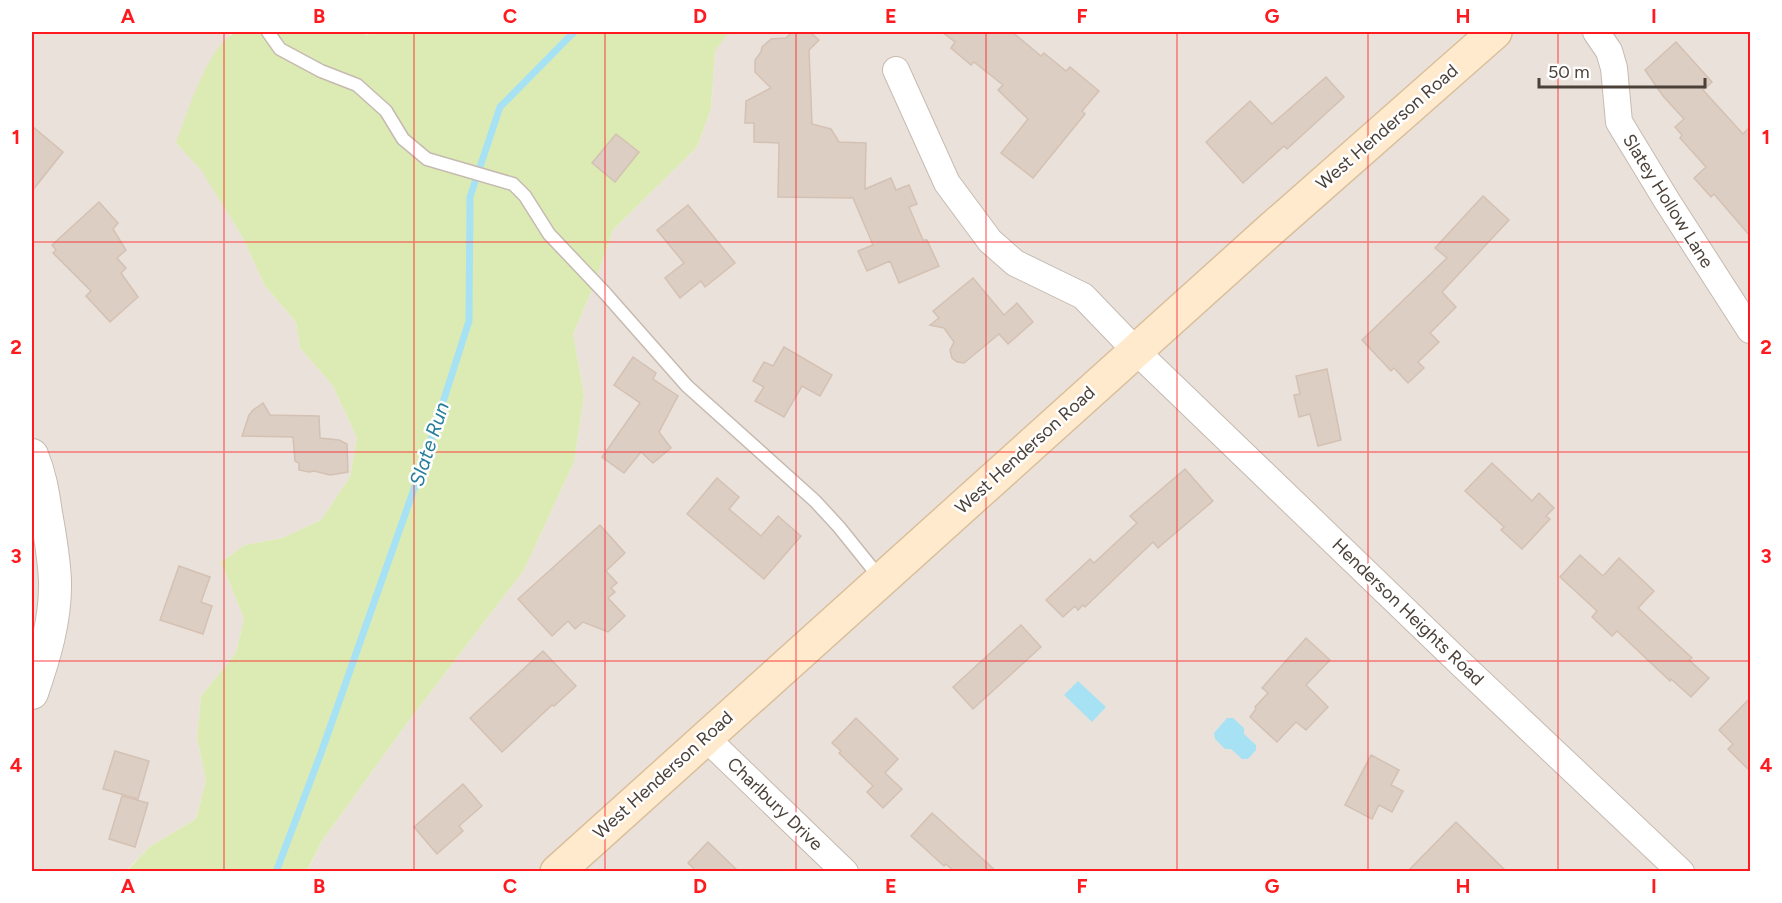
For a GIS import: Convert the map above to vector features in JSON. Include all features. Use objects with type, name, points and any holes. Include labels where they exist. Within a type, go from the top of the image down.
[{"type":"main road","name":"West Henderson Road","points":[[556,872],[1495,32]]},
{"type":"street","name":"Slatey Hollow Lane","points":[[1596,32],[1609,51],[1614,68],[1619,122],[1750,330]]},
{"type":"street","name":"Henderson Heights Road","points":[[896,70],[947,183],[990,241],[1015,263],[1083,296],[1136,351],[1681,872]]},
{"type":"street","points":[[32,455],[39,472],[50,533],[55,582],[45,655],[32,693]]},
{"type":"street","name":"Charlbury Drive","points":[[705,737],[845,872]]},
{"type":"lane","points":[[268,32],[280,49],[321,71],[357,85],[386,111],[403,139],[427,159],[513,184],[525,196],[549,234],[605,293],[687,386],[815,501],[881,579]]},
{"type":"shaded area","points":[[32,32],[238,32],[230,34],[176,143],[201,169],[243,238],[265,286],[296,322],[300,348],[333,386],[357,438],[350,477],[321,520],[282,538],[245,545],[221,562],[244,619],[236,653],[201,696],[197,738],[206,780],[196,819],[149,847],[126,871],[32,871]]},
{"type":"shaded area","points":[[729,32],[1750,32],[1750,871],[307,872],[322,841],[407,723],[524,570],[574,462],[584,395],[573,334],[593,288],[613,230],[697,147],[711,109],[715,50]]},
{"type":"green space","points":[[238,32],[357,32],[367,35],[375,32],[729,32],[715,51],[711,109],[697,147],[613,230],[593,288],[573,334],[584,395],[574,462],[524,570],[407,723],[322,841],[307,871],[126,872],[149,847],[196,819],[206,780],[197,738],[201,696],[236,653],[244,619],[221,562],[245,545],[282,538],[321,520],[350,477],[357,438],[333,386],[300,348],[296,322],[265,286],[243,238],[201,170],[176,143],[200,80],[209,63],[228,37]]},
{"type":"water","points":[[1078,681],[1106,707],[1092,722],[1064,695]]},
{"type":"water","points":[[1227,718],[1233,718],[1244,728],[1244,734],[1256,745],[1256,750],[1248,759],[1242,759],[1231,749],[1225,749],[1215,739],[1214,733]]},
{"type":"building","points":[[792,32],[810,32],[819,40],[809,50],[812,124],[831,129],[839,142],[866,143],[865,189],[891,178],[896,190],[909,185],[917,204],[909,207],[923,240],[927,240],[939,266],[899,283],[890,261],[867,271],[858,251],[873,245],[853,198],[778,197],[779,143],[754,142],[754,123],[745,123],[746,101],[771,88],[755,72],[755,60],[762,47],[771,39],[786,38]]},
{"type":"building","points":[[942,32],[1012,32],[1041,56],[1044,53],[1066,71],[1070,67],[1099,91],[1082,111],[1085,114],[1033,178],[1001,153],[1028,119],[998,90],[1003,85],[974,62],[971,65],[951,48],[955,42]]},
{"type":"building","points":[[1676,42],[1712,82],[1703,90],[1743,134],[1750,127],[1750,236],[1714,194],[1711,197],[1694,178],[1706,167],[1680,138],[1682,135],[1675,127],[1684,119],[1663,96],[1645,70]]},
{"type":"building","points":[[1326,77],[1344,97],[1287,149],[1284,146],[1243,183],[1206,142],[1250,101],[1272,124]]},
{"type":"building","points":[[32,126],[63,152],[32,191]]},
{"type":"building","points":[[616,134],[639,152],[615,182],[592,163]]},
{"type":"building","points":[[1483,196],[1509,220],[1442,292],[1456,307],[1430,333],[1439,342],[1418,362],[1424,368],[1408,383],[1394,368],[1391,371],[1362,340],[1447,258],[1435,248]]},
{"type":"building","points":[[99,202],[118,223],[113,229],[126,250],[117,258],[126,268],[121,273],[138,297],[110,322],[86,296],[91,291],[53,253],[56,250],[52,245]]},
{"type":"building","points":[[688,205],[735,263],[705,287],[701,281],[680,298],[665,278],[684,263],[657,230]]},
{"type":"building","points":[[973,278],[1004,315],[1017,303],[1033,322],[1008,344],[999,334],[964,363],[957,362],[952,358],[950,350],[954,342],[944,328],[930,325],[939,318],[933,311]]},
{"type":"building","points":[[784,347],[832,375],[820,396],[802,386],[784,417],[755,401],[764,387],[753,381],[764,362],[773,366]]},
{"type":"building","points":[[633,357],[656,373],[653,379],[678,396],[659,432],[671,448],[653,463],[641,452],[624,473],[602,457],[640,403],[614,385]]},
{"type":"building","points":[[1327,369],[1341,440],[1318,446],[1310,414],[1299,417],[1294,395],[1300,394],[1296,376]]},
{"type":"building","points":[[263,403],[270,415],[319,416],[320,438],[339,440],[347,444],[348,472],[330,475],[299,470],[299,463],[295,461],[293,437],[242,436],[249,415]]},
{"type":"building","points":[[1492,463],[1532,501],[1539,493],[1554,508],[1546,516],[1550,519],[1522,549],[1501,530],[1504,527],[1465,491]]},
{"type":"building","points":[[1185,469],[1213,501],[1158,548],[1153,542],[1085,607],[1083,605],[1078,610],[1075,606],[1063,617],[1046,600],[1090,559],[1094,563],[1137,523],[1130,516]]},
{"type":"building","points":[[717,478],[739,497],[729,509],[761,536],[778,516],[801,536],[764,579],[687,514]]},
{"type":"building","points":[[600,525],[625,553],[606,571],[617,583],[611,588],[615,592],[608,598],[625,616],[608,632],[583,622],[575,629],[568,621],[552,636],[518,599]]},
{"type":"building","points":[[1580,555],[1603,576],[1619,558],[1654,591],[1638,608],[1692,658],[1689,660],[1709,678],[1691,697],[1671,679],[1670,681],[1617,631],[1612,636],[1592,617],[1597,611],[1560,577]]},
{"type":"building","points":[[179,566],[210,577],[201,602],[212,606],[203,634],[160,620]]},
{"type":"building","points":[[1021,625],[1041,647],[973,709],[953,687]]},
{"type":"building","points":[[1306,638],[1330,660],[1306,685],[1328,707],[1306,730],[1296,722],[1277,742],[1250,717],[1255,707],[1268,693],[1262,688]]},
{"type":"building","points":[[543,651],[576,686],[502,752],[470,718]]},
{"type":"building","points":[[1750,698],[1750,771],[1728,749],[1733,744],[1719,730]]},
{"type":"building","points":[[856,718],[898,759],[885,773],[902,789],[883,808],[867,792],[873,786],[839,753],[841,751],[832,743]]},
{"type":"building","points":[[115,751],[149,761],[138,799],[103,789]]},
{"type":"building","points":[[1371,755],[1399,770],[1391,785],[1403,791],[1392,812],[1379,805],[1372,819],[1345,805]]},
{"type":"building","points":[[463,784],[482,806],[459,826],[463,831],[437,854],[414,827]]},
{"type":"building","points":[[122,796],[148,803],[135,847],[109,839]]},
{"type":"building","points":[[932,813],[997,872],[955,872],[946,864],[944,866],[911,836]]},
{"type":"building","points":[[1456,822],[1507,872],[1407,872]]},
{"type":"building","points":[[708,842],[739,872],[697,872],[688,863]]},
{"type":"waterway","name":"Slate Run","points":[[276,872],[321,753],[427,452],[469,321],[470,197],[500,107],[574,32]]}]
